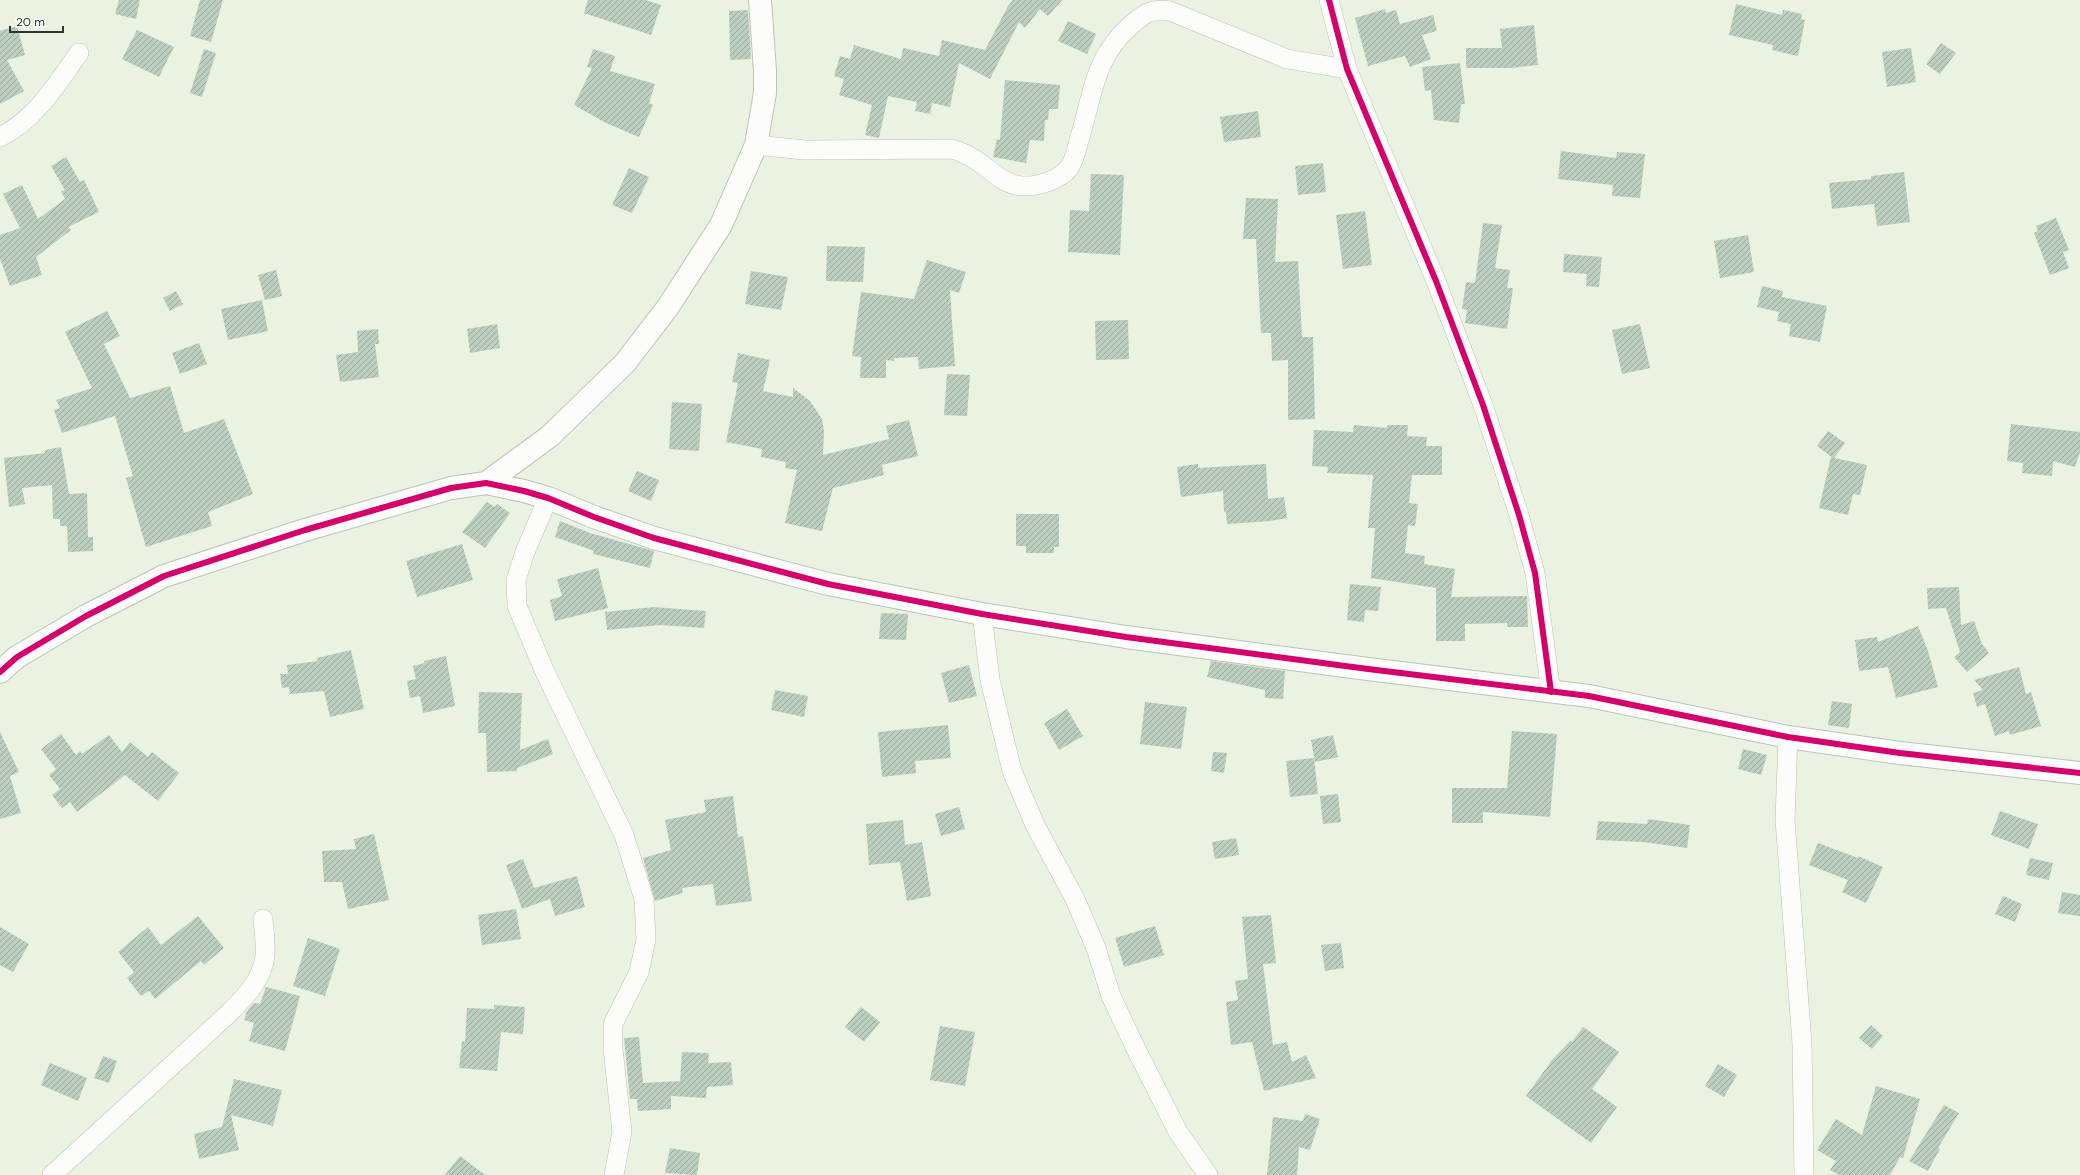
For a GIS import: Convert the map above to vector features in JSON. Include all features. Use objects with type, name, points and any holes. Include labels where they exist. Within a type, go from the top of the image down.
[{"type":"street","points":[[486,483],[550,436],[625,363],[668,307],[721,225],[756,145],[765,93],[760,0]]},
{"type":"street","points":[[1329,0],[1347,69],[1436,281],[1483,405],[1535,573],[1551,692]]},
{"type":"street","points":[[756,145],[804,150],[951,149],[966,154],[1004,180],[1022,186],[1039,184],[1060,177],[1070,168],[1082,132],[1089,100],[1104,57],[1112,44],[1142,16],[1156,9],[1170,11],[1287,59],[1347,69]]},
{"type":"street","points":[[0,136],[24,122],[45,101],[79,54]]},
{"type":"street","points":[[0,672],[17,657],[86,616],[164,576],[305,530],[451,488],[486,483],[548,498],[594,517],[654,538],[828,584],[982,614],[1126,637],[1589,696],[1788,736],[1900,753],[2080,773]]},
{"type":"street","points":[[548,498],[525,552],[516,580],[517,606],[545,672],[624,835],[644,899],[645,947],[639,972],[614,1024],[613,1049],[622,1132],[614,1175]]},
{"type":"street","points":[[982,614],[990,680],[1012,771],[1036,827],[1075,898],[1096,948],[1111,996],[1136,1049],[1178,1132],[1208,1175]]},
{"type":"street","points":[[1788,736],[1785,820],[1802,1043],[1804,1175]]},
{"type":"street","points":[[52,1175],[248,994],[259,978],[265,956],[263,919]]},
{"type":"building","points":[[119,0],[140,0],[136,19],[115,14]]},
{"type":"building","points":[[200,0],[223,0],[211,42],[190,36]]},
{"type":"building","points":[[588,0],[646,0],[661,5],[651,35],[584,13]]},
{"type":"building","points":[[1013,0],[1062,0],[1048,16],[1040,9],[1025,28],[1019,22],[990,79],[959,63],[950,107],[932,103],[930,114],[915,111],[917,102],[888,96],[879,138],[865,135],[872,105],[839,95],[844,79],[834,76],[840,56],[850,59],[854,45],[901,59],[903,48],[939,56],[942,40],[985,50],[1008,6]]},
{"type":"building","points":[[1736,4],[1782,15],[1783,10],[1802,14],[1801,19],[1805,20],[1798,56],[1772,50],[1773,45],[1729,35]]},
{"type":"building","points":[[1385,9],[1386,13],[1396,10],[1400,24],[1433,15],[1437,31],[1422,35],[1431,59],[1410,67],[1405,56],[1368,66],[1355,18]]},
{"type":"building","points":[[748,10],[751,59],[730,60],[729,11]]},
{"type":"building","points":[[1068,21],[1096,34],[1087,54],[1058,41]]},
{"type":"building","points":[[1534,25],[1538,65],[1511,68],[1466,68],[1466,48],[1502,48],[1500,29]]},
{"type":"building","points":[[17,26],[25,55],[7,60],[24,91],[0,104],[0,31]]},
{"type":"building","points":[[137,30],[174,47],[159,77],[122,59]]},
{"type":"building","points":[[1941,43],[1956,53],[1940,74],[1926,64]]},
{"type":"building","points":[[1911,48],[1916,82],[1887,87],[1882,52]]},
{"type":"building","points":[[204,49],[216,53],[202,97],[190,93]]},
{"type":"building","points":[[593,49],[615,56],[610,71],[655,84],[649,103],[653,105],[639,137],[606,123],[574,105],[592,68],[587,67]]},
{"type":"building","points":[[1460,63],[1465,104],[1461,104],[1459,123],[1434,120],[1431,90],[1425,91],[1422,67]]},
{"type":"building","points":[[1005,80],[1060,85],[1058,109],[1049,109],[1048,120],[1045,120],[1044,141],[1030,140],[1026,163],[993,157],[997,139],[1000,140]]},
{"type":"building","points":[[1258,111],[1261,137],[1224,142],[1220,117]]},
{"type":"building","points":[[1561,151],[1616,158],[1617,152],[1645,154],[1640,198],[1612,196],[1613,185],[1558,179]]},
{"type":"building","points":[[66,157],[80,182],[84,180],[99,212],[68,227],[71,230],[36,257],[42,275],[10,286],[0,259],[0,235],[20,228],[3,194],[22,185],[38,219],[65,199],[61,191],[65,190],[51,166]]},
{"type":"building","points":[[1323,163],[1326,192],[1298,195],[1295,166]]},
{"type":"building","points":[[629,168],[649,177],[632,213],[612,205]]},
{"type":"building","points":[[1904,172],[1910,222],[1877,226],[1874,204],[1832,209],[1829,183],[1871,179],[1871,176]]},
{"type":"building","points":[[1091,174],[1124,175],[1120,255],[1068,252],[1070,210],[1089,211]]},
{"type":"building","points":[[1246,198],[1278,199],[1275,262],[1298,261],[1302,337],[1313,337],[1315,419],[1288,420],[1288,360],[1272,361],[1271,333],[1261,333],[1256,239],[1243,239]]},
{"type":"building","points":[[1365,211],[1372,265],[1343,269],[1336,215]]},
{"type":"building","points":[[2056,218],[2069,250],[2063,252],[2069,268],[2050,275],[2034,233],[2038,231],[2036,226]]},
{"type":"building","points":[[1483,223],[1502,225],[1495,268],[1510,270],[1507,288],[1513,288],[1507,329],[1465,323],[1467,310],[1462,309],[1466,282],[1475,283]]},
{"type":"building","points":[[1748,235],[1754,272],[1720,278],[1714,241]]},
{"type":"building","points":[[827,246],[865,247],[863,282],[826,281]]},
{"type":"building","points":[[1564,254],[1602,257],[1599,287],[1586,286],[1587,274],[1563,272]]},
{"type":"building","points":[[927,260],[966,272],[959,293],[950,290],[955,366],[919,369],[918,357],[894,358],[894,361],[886,360],[886,378],[860,378],[861,357],[852,356],[861,292],[914,299]]},
{"type":"building","points":[[276,270],[282,296],[265,300],[258,275]]},
{"type":"building","points":[[751,271],[788,277],[781,310],[745,304]]},
{"type":"building","points":[[1762,286],[1783,291],[1782,297],[1827,306],[1820,342],[1789,336],[1791,324],[1777,321],[1779,312],[1757,307]]},
{"type":"building","points":[[176,291],[183,304],[170,311],[163,298]]},
{"type":"building","points":[[262,300],[268,331],[228,340],[221,309]]},
{"type":"building","points":[[107,311],[120,336],[104,344],[130,398],[170,386],[184,433],[224,419],[253,494],[208,512],[212,526],[146,547],[126,478],[133,476],[115,416],[62,433],[54,410],[60,408],[56,400],[92,388],[65,332]]},
{"type":"building","points":[[1128,320],[1129,359],[1096,360],[1095,321]]},
{"type":"building","points":[[497,324],[500,348],[470,353],[467,329]]},
{"type":"building","points":[[1640,324],[1650,368],[1622,374],[1612,330]]},
{"type":"building","points":[[378,329],[379,344],[375,344],[379,377],[340,382],[336,355],[358,352],[357,331]]},
{"type":"building","points":[[199,343],[207,364],[180,374],[172,353]]},
{"type":"building","points":[[738,353],[770,360],[763,391],[793,397],[793,388],[810,401],[822,419],[824,431],[823,455],[889,439],[886,426],[909,420],[918,456],[882,465],[884,475],[833,488],[822,531],[785,523],[797,470],[785,468],[786,462],[761,457],[762,449],[726,442],[738,383],[732,382]]},
{"type":"building","points":[[947,374],[970,375],[967,416],[944,415]]},
{"type":"building","points":[[672,402],[702,404],[699,451],[669,449]]},
{"type":"building","points":[[2011,424],[2080,432],[2080,452],[2075,467],[2053,461],[2052,476],[2022,473],[2023,463],[2007,461]]},
{"type":"building","points":[[1354,425],[1387,428],[1387,425],[1408,425],[1407,436],[1427,437],[1426,446],[1442,446],[1442,475],[1412,475],[1409,503],[1418,504],[1415,526],[1408,525],[1405,553],[1425,556],[1424,564],[1455,569],[1451,597],[1527,596],[1528,627],[1507,627],[1507,623],[1465,624],[1465,641],[1436,641],[1436,588],[1371,578],[1375,528],[1368,528],[1373,475],[1327,473],[1328,467],[1312,466],[1314,430],[1353,432]]},
{"type":"building","points":[[1828,431],[1845,443],[1834,458],[1867,465],[1860,495],[1853,494],[1848,515],[1819,508],[1831,457],[1833,458],[1817,446]]},
{"type":"building","points":[[61,447],[69,494],[87,493],[88,537],[93,537],[93,551],[68,552],[67,526],[60,526],[60,519],[53,519],[52,485],[22,488],[25,504],[9,507],[4,458],[45,453],[45,450]]},
{"type":"building","points":[[1198,464],[1198,468],[1266,464],[1268,499],[1284,497],[1287,518],[1270,521],[1227,524],[1226,512],[1224,512],[1223,491],[1181,497],[1177,467]]},
{"type":"building","points":[[637,471],[659,480],[651,501],[628,491]]},
{"type":"building","points":[[487,502],[495,507],[497,504],[510,513],[485,548],[462,532]]},
{"type":"building","points":[[1016,514],[1059,514],[1059,547],[1054,547],[1054,553],[1026,553],[1026,546],[1016,546]]},
{"type":"building","points":[[560,521],[590,533],[654,551],[650,568],[593,554],[594,551],[555,537]]},
{"type":"building","points":[[462,544],[473,580],[417,597],[406,561]]},
{"type":"building","points":[[598,568],[608,608],[555,621],[550,600],[562,596],[557,579]]},
{"type":"building","points":[[1350,584],[1381,587],[1378,611],[1365,610],[1364,622],[1347,620]]},
{"type":"building","points":[[1959,587],[1961,625],[1974,621],[1982,644],[1989,653],[1967,672],[1954,657],[1960,652],[1946,608],[1928,609],[1927,588]]},
{"type":"building","points":[[654,607],[706,611],[704,628],[660,625],[607,630],[605,612]]},
{"type":"building","points":[[881,613],[908,614],[906,640],[879,639]]},
{"type":"building","points":[[1918,626],[1928,651],[1938,687],[1896,698],[1888,667],[1859,671],[1855,640],[1877,637],[1878,642]]},
{"type":"building","points":[[351,650],[364,709],[330,717],[324,691],[290,694],[289,687],[282,688],[280,674],[288,674],[287,665],[318,661],[317,658]]},
{"type":"building","points":[[446,656],[455,706],[423,713],[420,696],[410,698],[407,681],[416,679],[413,666],[425,663],[424,661]]},
{"type":"building","points":[[1211,661],[1285,671],[1283,699],[1265,698],[1265,690],[1207,677]]},
{"type":"building","points":[[969,665],[977,696],[949,703],[941,673]]},
{"type":"building","points":[[2019,667],[2026,694],[2031,692],[2041,726],[2010,735],[2009,731],[1995,736],[1985,704],[1977,707],[1973,693],[1983,690],[1974,680]]},
{"type":"building","points":[[775,690],[808,696],[804,717],[771,710]]},
{"type":"building","points":[[479,692],[522,693],[520,750],[548,739],[553,754],[517,768],[517,771],[487,772],[486,733],[478,733]]},
{"type":"building","points":[[1832,701],[1852,704],[1849,728],[1828,725]]},
{"type":"building","points":[[1145,702],[1187,707],[1181,749],[1140,744]]},
{"type":"building","points":[[1067,709],[1083,736],[1059,750],[1044,723]]},
{"type":"building","points":[[948,725],[951,758],[915,761],[916,773],[882,777],[878,732]]},
{"type":"building","points":[[1512,731],[1557,734],[1550,817],[1483,812],[1483,823],[1452,823],[1452,788],[1507,788]]},
{"type":"building","points":[[0,732],[19,772],[10,776],[21,813],[0,819]]},
{"type":"building","points":[[61,734],[76,755],[80,751],[82,754],[109,735],[122,752],[130,742],[148,757],[152,752],[179,773],[158,801],[125,775],[77,812],[70,802],[62,808],[52,795],[60,789],[49,775],[56,769],[41,749]]},
{"type":"building","points":[[1333,735],[1338,757],[1315,762],[1311,740]]},
{"type":"building","points":[[1743,749],[1767,755],[1761,775],[1738,769]]},
{"type":"building","points":[[1213,752],[1227,753],[1224,773],[1211,771]]},
{"type":"building","points":[[1314,758],[1318,794],[1290,797],[1286,761]]},
{"type":"building","points":[[1338,794],[1341,822],[1323,824],[1320,796]]},
{"type":"building","points":[[733,796],[738,837],[743,836],[752,901],[716,906],[713,884],[682,888],[683,893],[655,901],[643,858],[671,850],[665,820],[706,812],[704,800]]},
{"type":"building","points":[[959,807],[965,829],[941,836],[935,814]]},
{"type":"building","points":[[2000,811],[2038,824],[2029,849],[1991,835]]},
{"type":"building","points":[[1648,819],[1690,825],[1687,848],[1643,842],[1596,840],[1598,821],[1647,824]]},
{"type":"building","points":[[903,820],[905,845],[922,842],[931,896],[907,901],[900,862],[869,865],[866,824]]},
{"type":"building","points":[[374,834],[389,900],[348,909],[342,882],[324,882],[322,851],[356,849],[354,839]]},
{"type":"building","points":[[1236,838],[1239,855],[1215,859],[1212,842]]},
{"type":"building","points":[[1818,843],[1858,858],[1858,856],[1883,867],[1866,903],[1842,892],[1848,880],[1809,865]]},
{"type":"building","points":[[2030,858],[2053,863],[2049,880],[2026,875]]},
{"type":"building","points":[[523,859],[534,888],[577,876],[585,907],[555,916],[550,899],[522,909],[506,865]]},
{"type":"building","points":[[2062,892],[2080,895],[2080,916],[2058,913]]},
{"type":"building","points":[[2003,896],[2022,904],[2015,922],[1995,914]]},
{"type":"building","points":[[516,909],[521,939],[482,945],[478,915]]},
{"type":"building","points":[[1271,915],[1276,963],[1263,964],[1273,1045],[1287,1042],[1292,1062],[1306,1055],[1316,1078],[1264,1091],[1252,1042],[1231,1045],[1226,1002],[1238,1000],[1235,981],[1248,979],[1242,917]]},
{"type":"building","points":[[198,916],[224,948],[204,965],[201,961],[155,999],[149,991],[141,996],[127,978],[134,972],[118,952],[148,927],[161,945]]},
{"type":"building","points":[[1155,926],[1164,955],[1124,967],[1115,938]]},
{"type":"building","points":[[0,927],[29,944],[13,972],[0,965]]},
{"type":"building","points":[[308,938],[340,949],[325,996],[293,986]]},
{"type":"building","points":[[1341,943],[1344,968],[1325,971],[1321,945]]},
{"type":"building","points":[[266,987],[300,996],[285,1051],[249,1041],[254,1023],[244,1020],[247,1011],[254,1003],[260,1004]]},
{"type":"building","points":[[494,1005],[525,1007],[523,1034],[501,1032],[497,1071],[459,1068],[462,1041],[465,1042],[467,1008],[494,1009]]},
{"type":"building","points":[[861,1007],[880,1022],[864,1042],[845,1027]]},
{"type":"building","points":[[1871,1025],[1883,1036],[1872,1049],[1859,1038]]},
{"type":"building","points":[[940,1026],[975,1032],[965,1086],[930,1080]]},
{"type":"building","points":[[1583,1027],[1619,1052],[1592,1089],[1617,1107],[1591,1143],[1526,1096],[1552,1060],[1571,1040],[1572,1042]]},
{"type":"building","points":[[639,1037],[643,1083],[680,1081],[682,1052],[709,1053],[708,1063],[731,1062],[733,1085],[707,1087],[706,1098],[671,1096],[671,1109],[638,1111],[637,1099],[630,1099],[624,1038]]},
{"type":"building","points":[[103,1056],[117,1061],[109,1083],[94,1078]]},
{"type":"building","points":[[50,1063],[87,1078],[78,1101],[41,1085]]},
{"type":"building","points":[[1718,1064],[1737,1075],[1724,1097],[1705,1086]]},
{"type":"building","points":[[234,1079],[282,1090],[273,1126],[231,1115],[239,1150],[199,1159],[194,1134],[222,1127]]},
{"type":"building","points":[[1876,1086],[1920,1099],[1903,1158],[1900,1157],[1890,1175],[1839,1175],[1830,1170],[1836,1161],[1817,1150],[1836,1119],[1862,1135]]},
{"type":"building","points":[[1944,1105],[1959,1113],[1938,1148],[1940,1149],[1928,1171],[1909,1161]]},
{"type":"building","points":[[1305,1114],[1320,1119],[1310,1150],[1299,1147],[1297,1175],[1267,1175],[1273,1117],[1303,1121]]},
{"type":"building","points":[[670,1148],[700,1153],[697,1175],[665,1173]]},
{"type":"building","points":[[460,1156],[485,1175],[445,1175]]},
{"type":"cycle path","points":[[1329,0],[1347,69],[1436,281],[1483,405],[1519,515],[1535,573],[1551,692]]},
{"type":"cycle path","points":[[0,672],[17,657],[86,616],[164,576],[305,530],[451,488],[486,483],[548,498],[594,517],[654,538],[828,584],[982,614],[1126,637],[1589,696],[1788,737],[1900,753],[2080,773]]}]
